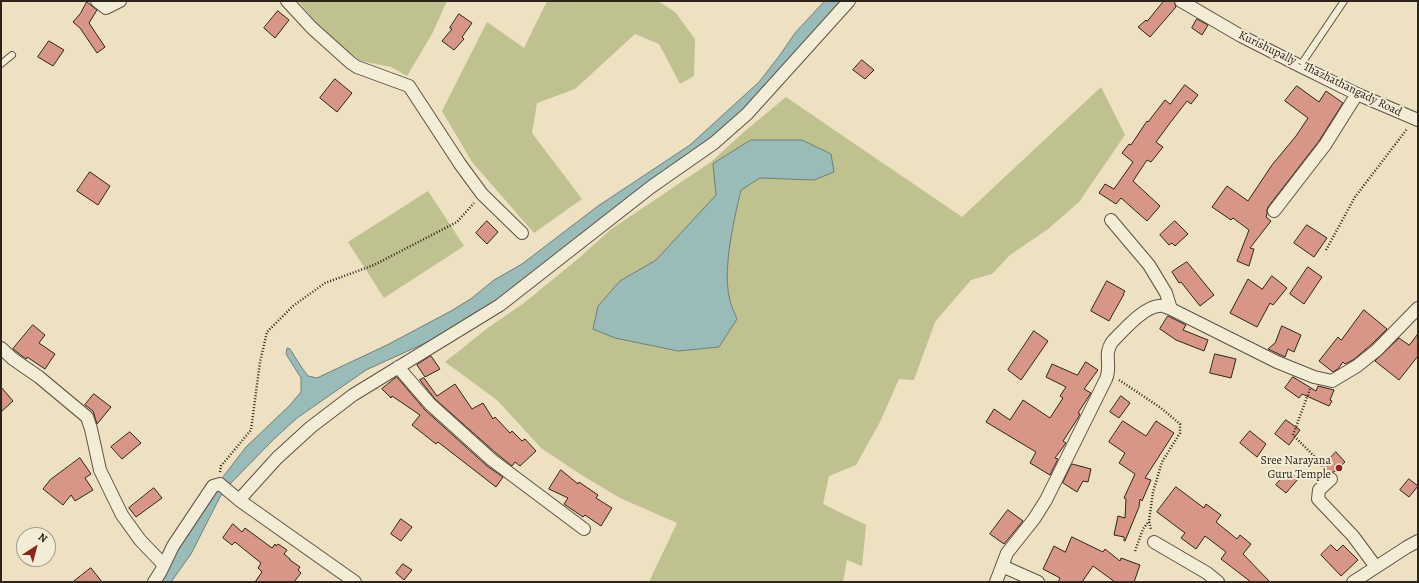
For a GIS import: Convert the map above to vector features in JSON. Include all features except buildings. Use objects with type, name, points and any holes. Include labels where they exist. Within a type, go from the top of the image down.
[{"type":"street","points":[[97,1],[106,8],[120,1]]},
{"type":"street","points":[[287,1],[312,28],[351,63],[357,67],[409,86],[460,164],[482,194],[522,233]]},
{"type":"street","points":[[235,496],[311,427],[353,395],[500,305],[651,188],[714,143],[747,114],[849,1]]},
{"type":"street","name":"Kurishupally - Thazhathangady Road","points":[[1181,1],[1241,36],[1300,66],[1357,94],[1416,119]]},
{"type":"street","points":[[1274,211],[1325,145],[1357,94]]},
{"type":"street","points":[[1111,220],[1148,265],[1166,293],[1171,309]]},
{"type":"street","points":[[996,582],[1008,553],[1034,519],[1046,500],[1109,373],[1107,354],[1108,347],[1143,313],[1161,305],[1277,362],[1314,377],[1332,381],[1356,366],[1377,350],[1418,308]]},
{"type":"street","points":[[1,348],[13,359],[40,377],[87,417],[100,470],[122,514],[140,540],[164,565]]},
{"type":"street","points":[[398,367],[430,404],[492,460],[584,529]]},
{"type":"street","points":[[1331,478],[1319,490],[1318,499],[1353,536],[1376,567]]},
{"type":"street","points":[[154,582],[177,540],[213,486],[218,484],[355,582]]},
{"type":"street","points":[[1353,582],[1418,541]]},
{"type":"street","points":[[1154,542],[1207,573],[1218,582]]},
{"type":"street","points":[[1002,566],[1038,582]]},
{"type":"lane","points":[[1300,66],[1344,1]]},
{"type":"lane","points":[[1,64],[12,55]]},
{"type":"path","points":[[1326,250],[1355,198],[1416,119]]},
{"type":"path","points":[[218,484],[221,466],[251,430],[260,362],[267,332],[293,306],[325,283],[374,265],[458,222],[482,194]]},
{"type":"path","points":[[1109,373],[1162,408],[1180,424],[1180,433],[1162,462],[1153,492],[1149,522],[1143,529],[1135,551]]},
{"type":"path","points":[[1314,377],[1293,435],[1316,458],[1331,478]]},
{"type":"green space","points":[[298,1],[447,1],[432,34],[407,76],[391,67],[361,61],[328,36]]},
{"type":"green space","points":[[547,1],[658,1],[675,12],[695,39],[694,76],[680,84],[659,44],[635,34],[575,89],[537,103],[532,133],[582,199],[534,233],[472,162],[442,111],[487,22],[524,48]]},
{"type":"green space","points":[[1101,87],[1125,135],[1079,202],[1048,229],[1010,255],[992,274],[971,280],[935,322],[914,380],[899,379],[880,422],[856,465],[829,476],[823,504],[866,525],[862,566],[847,560],[843,582],[649,582],[677,523],[620,498],[541,448],[497,400],[445,362],[489,327],[524,303],[579,258],[610,230],[711,162],[786,97],[962,217]]},
{"type":"green space","points":[[428,191],[464,246],[384,298],[348,242]]},
{"type":"water","points":[[825,1],[840,1],[750,103],[721,130],[603,217],[514,289],[478,313],[434,339],[366,370],[297,418],[230,484],[220,497],[191,554],[171,582],[154,582],[219,482],[246,447],[290,405],[301,392],[301,378],[286,354],[287,348],[290,349],[308,376],[317,378],[387,345],[451,311],[472,298],[494,280],[522,264],[598,206],[690,145],[759,82],[795,33]]},
{"type":"water","points":[[751,140],[802,140],[831,154],[834,172],[814,180],[760,178],[741,190],[730,243],[727,271],[730,299],[737,319],[719,347],[678,351],[615,338],[593,329],[598,306],[620,281],[656,260],[716,195],[713,164]]},
{"type":"place","name":"Sree Narayana Guru Temple","points":[[1339,468]]}]
